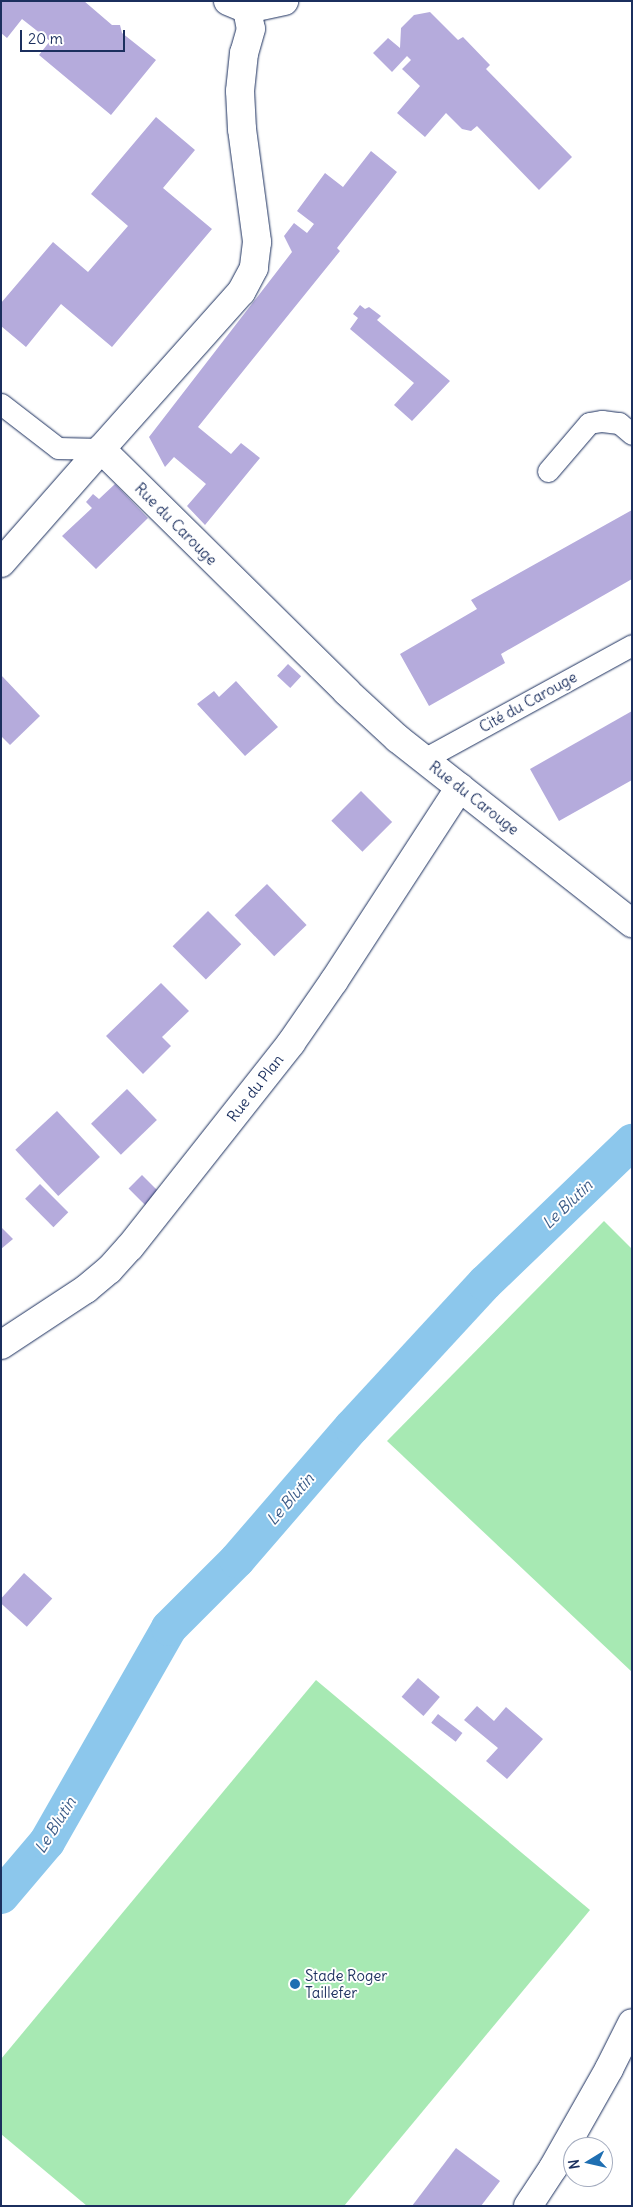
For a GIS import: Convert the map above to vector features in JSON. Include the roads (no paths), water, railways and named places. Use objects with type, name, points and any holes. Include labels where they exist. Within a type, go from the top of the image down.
[{"type":"street","points":[[1,563],[241,292],[254,268],[257,242],[242,129],[240,91],[244,53],[251,29],[238,5],[284,1]]},
{"type":"street","name":"Rue du Carouge","points":[[101,449],[347,692],[398,739],[632,923]]},
{"type":"street","name":"Rue du Plan","points":[[1,1344],[86,1289],[109,1270],[130,1247],[291,1043],[334,981],[460,787]]},
{"type":"street","points":[[528,2206],[572,2135],[632,2023]]},
{"type":"lane","points":[[1,404],[58,448],[101,449]]},
{"type":"lane","points":[[548,471],[589,424],[602,421],[619,423],[632,434]]},
{"type":"lane","name":"Cité du Carouge","points":[[424,759],[632,644]]},
{"type":"waterway","name":"Le Blutin","points":[[1,1896],[47,1842],[169,1628],[237,1560],[352,1427],[485,1283],[632,1142]]},
{"type":"place","name":"Stade Roger Taillefer","points":[[295,1984]]}]
